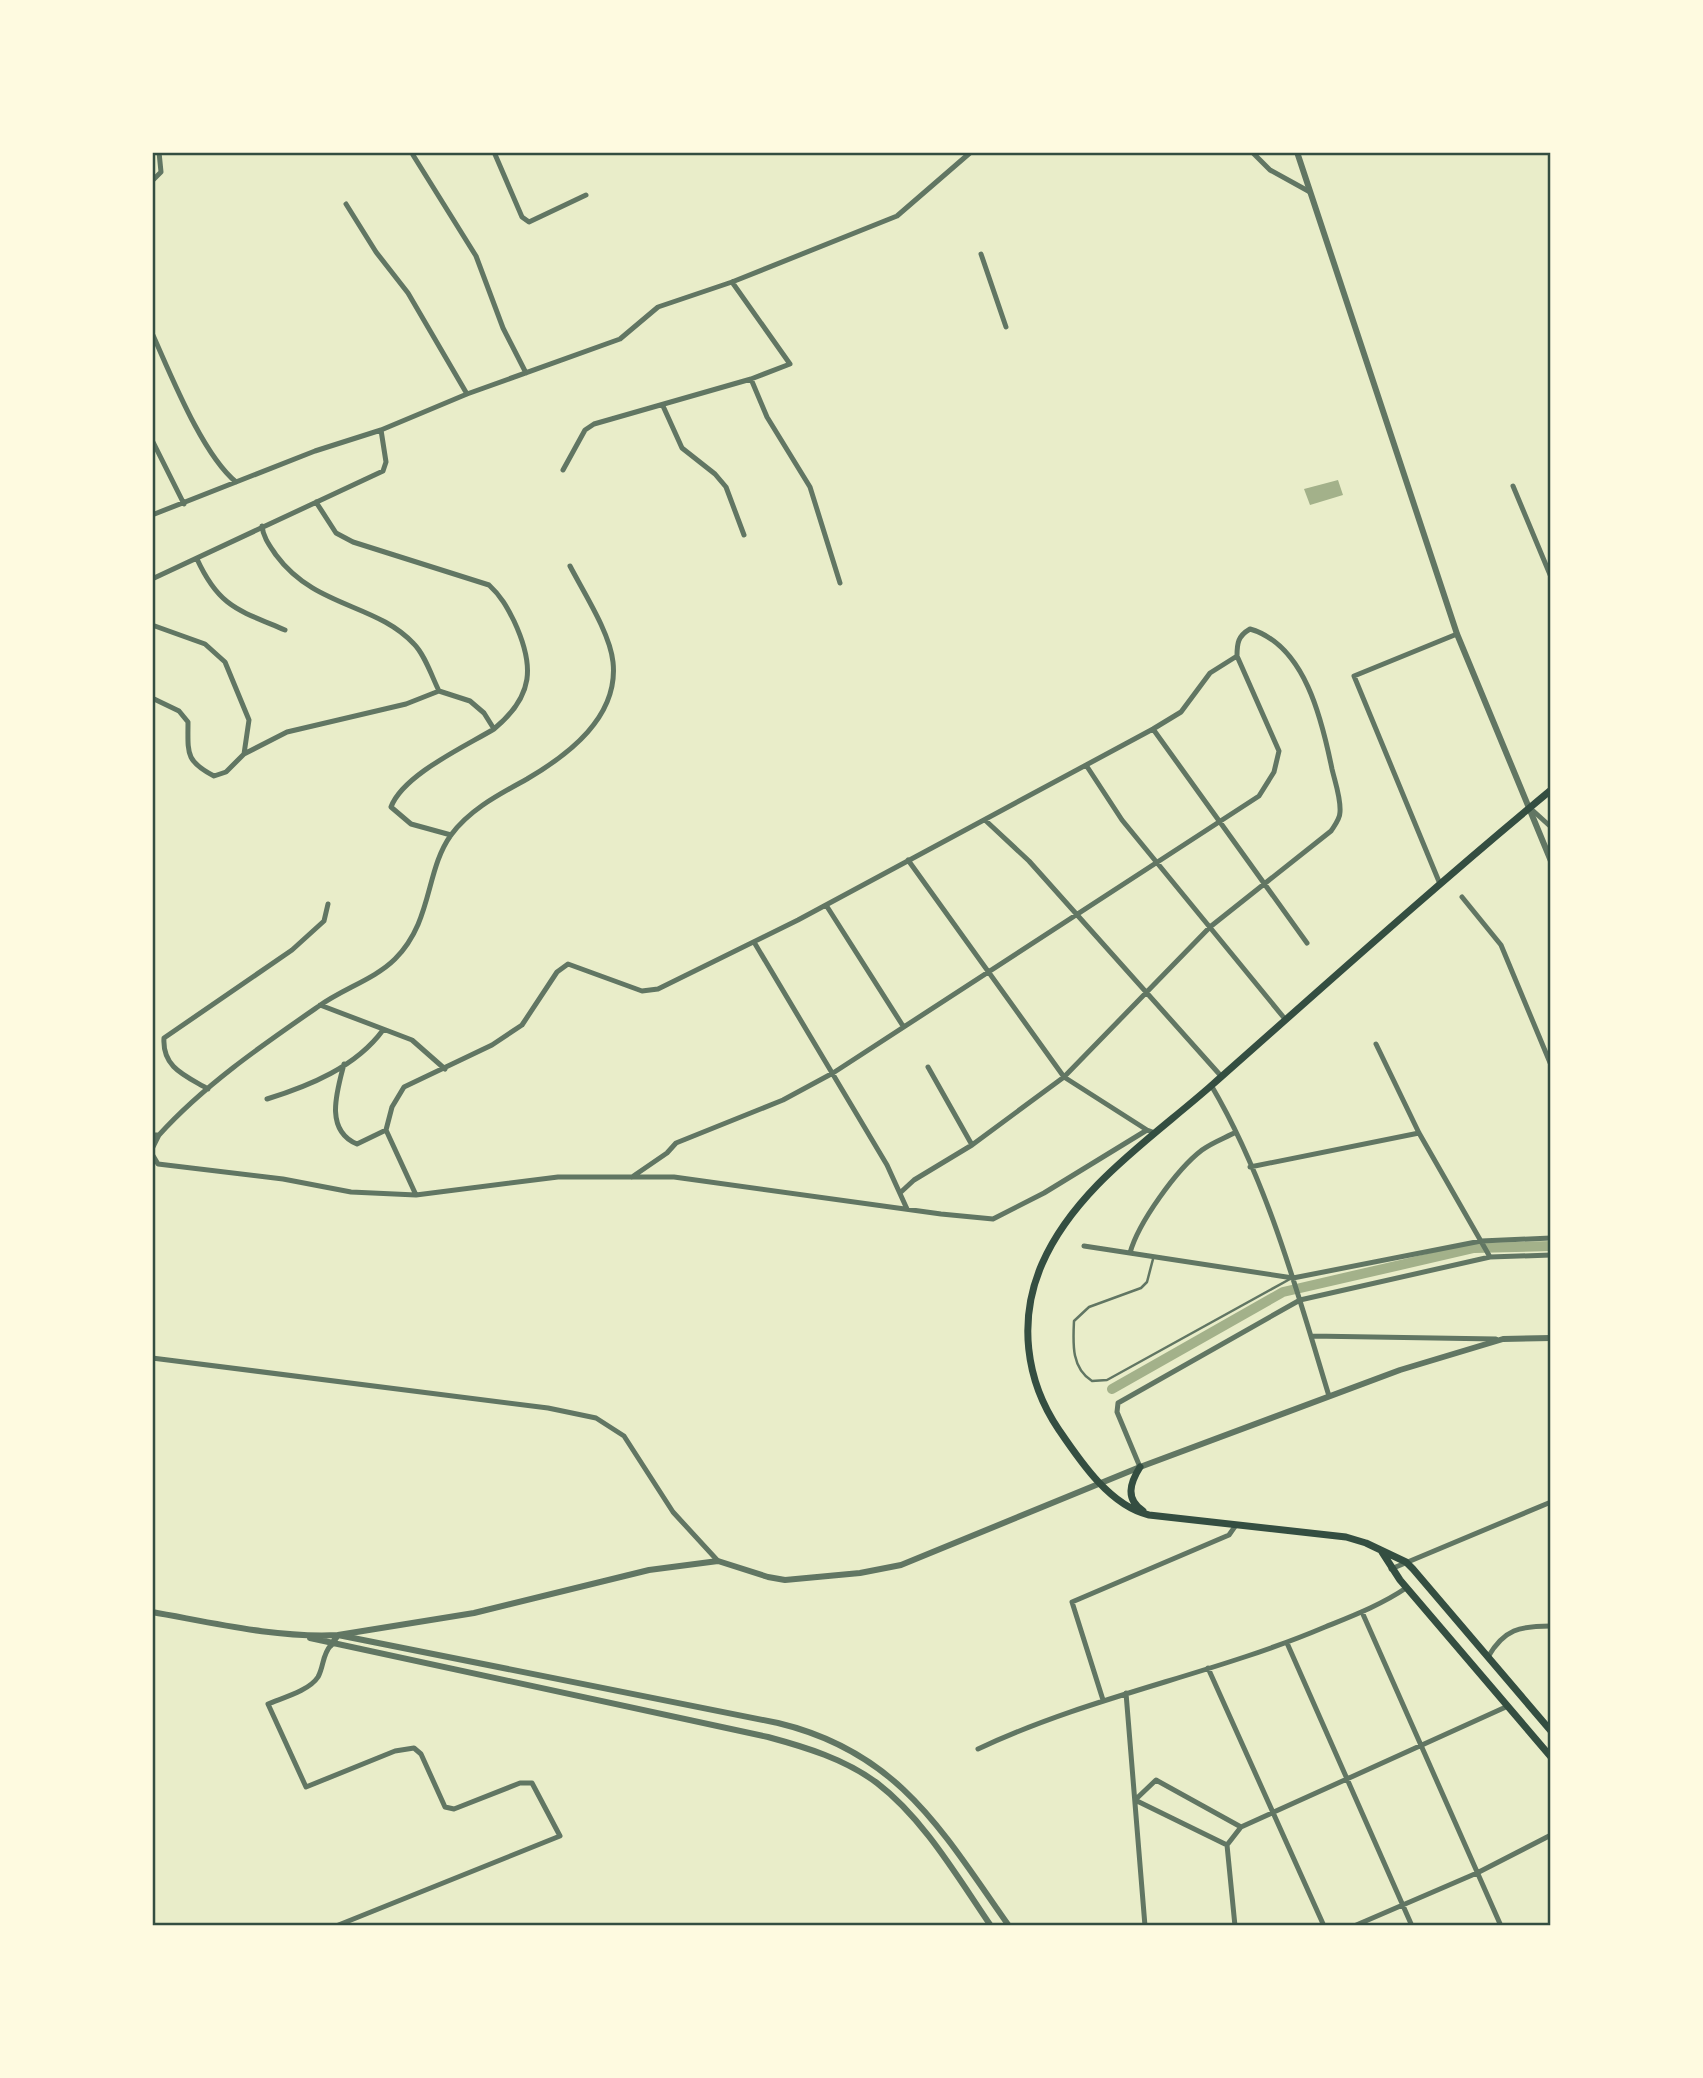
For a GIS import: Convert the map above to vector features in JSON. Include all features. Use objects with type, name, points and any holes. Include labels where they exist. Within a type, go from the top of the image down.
[{"type":"main road","points":[[1551,790],[1211,1085],[1151,1131],[1096,1187],[1065,1224],[1043,1262],[1027,1312],[1028,1347],[1040,1395],[1061,1433],[1102,1483],[1129,1507],[1149,1515],[1346,1537],[1406,1562],[1551,1731]]},
{"type":"main road","points":[[1140,1467],[1131,1482],[1131,1495],[1138,1507],[1149,1515]]},
{"type":"main road","points":[[1381,1552],[1406,1588],[1551,1757]]},
{"type":"main road","points":[[1455,1645],[1468,1633]]},
{"type":"street","points":[[152,181],[161,172],[159,152]]},
{"type":"street","points":[[494,152],[522,217],[528,222],[586,195]]},
{"type":"street","points":[[152,515],[315,451],[380,430],[467,394],[620,339],[658,307],[732,282],[897,216],[971,152]]},
{"type":"street","points":[[1252,152],[1270,170],[1310,192]]},
{"type":"street","points":[[1297,152],[1457,634],[1551,861]]},
{"type":"street","points":[[413,155],[476,256],[503,328],[526,373]]},
{"type":"street","points":[[346,204],[376,253],[408,293],[467,394]]},
{"type":"street","points":[[981,254],[1006,327]]},
{"type":"street","points":[[563,470],[585,430],[594,424],[651,406],[663,406],[790,364],[732,282]]},
{"type":"street","points":[[152,333],[177,388],[222,470],[236,482]]},
{"type":"street","points":[[751,379],[767,417],[810,487],[840,583]]},
{"type":"street","points":[[663,406],[682,448],[715,474],[726,487],[744,535]]},
{"type":"street","points":[[152,579],[383,471],[386,462],[380,430]]},
{"type":"street","points":[[152,440],[184,504]]},
{"type":"street","points":[[1513,486],[1551,577]]},
{"type":"street","points":[[316,502],[337,533],[353,542],[489,586],[501,595],[526,647],[529,664],[527,682],[514,712],[494,729],[414,779],[396,795],[391,807],[411,824],[451,835]]},
{"type":"street","points":[[262,526],[269,545],[286,568],[323,596],[383,621],[415,644],[439,691]]},
{"type":"street","points":[[197,559],[210,586],[222,600],[285,630]]},
{"type":"street","points":[[570,566],[613,660],[613,681],[599,717],[583,740],[559,760],[486,802],[451,835],[417,931],[394,960],[320,1005],[181,1111],[156,1135],[152,1152],[158,1164],[283,1179],[351,1192],[416,1195],[558,1177],[674,1177],[993,1219],[1044,1193],[1151,1131],[1064,1077],[908,860]]},
{"type":"street","points":[[152,625],[205,644],[225,662],[249,720],[244,754]]},
{"type":"street","points":[[632,1177],[667,1153],[676,1143],[783,1100],[832,1073],[988,973],[1156,860],[1259,796],[1274,772],[1279,751],[1237,656],[1237,643],[1242,634],[1250,629],[1268,637],[1293,662],[1310,691],[1328,750],[1339,804],[1338,821],[1331,831],[1210,926],[1064,1077],[972,1145],[914,1180],[901,1192]]},
{"type":"street","points":[[1440,884],[1354,676],[1457,634]]},
{"type":"street","points":[[416,1195],[386,1130],[392,1107],[404,1087],[492,1045],[522,1025],[557,972],[568,964],[642,991],[658,989],[826,905],[1153,729],[1181,712],[1210,673],[1237,656]]},
{"type":"street","points":[[152,698],[179,711],[188,722],[188,755],[202,769],[215,776],[226,772],[244,754],[287,732],[406,704],[439,691],[470,701],[484,713],[494,729]]},
{"type":"street","points":[[1153,729],[1307,943]]},
{"type":"street","points":[[1086,765],[1122,820],[1285,1019]]},
{"type":"street","points":[[1530,808],[1551,827]]},
{"type":"street","points":[[985,820],[1076,914],[1221,1076]]},
{"type":"street","points":[[1462,897],[1501,945],[1551,1065]]},
{"type":"street","points":[[208,1090],[169,1065],[163,1052],[164,1038],[292,950],[324,921],[328,904]]},
{"type":"street","points":[[826,905],[903,1026]]},
{"type":"street","points":[[754,942],[901,1192],[907,1209]]},
{"type":"street","points":[[320,1005],[412,1040],[445,1069]]},
{"type":"street","points":[[267,1099],[307,1086],[344,1064],[373,1043],[383,1030]]},
{"type":"street","points":[[1376,1044],[1419,1133],[1489,1255]]},
{"type":"street","points":[[344,1064],[334,1105],[339,1129],[346,1139],[357,1144],[386,1130]]},
{"type":"street","points":[[928,1068],[972,1145]]},
{"type":"street","points":[[1211,1085],[1236,1132],[1294,1282],[1329,1396]]},
{"type":"street","points":[[1130,1253],[1139,1229],[1190,1161],[1211,1144],[1236,1132]]},
{"type":"street","points":[[1250,1167],[1419,1133]]},
{"type":"street","points":[[1084,1246],[1294,1282],[1482,1242],[1551,1238]]},
{"type":"street","points":[[1140,1467],[1117,1412],[1118,1403],[1299,1297],[1489,1255],[1551,1255]]},
{"type":"street","points":[[1311,1336],[1551,1341]]},
{"type":"street","points":[[152,1612],[252,1631],[305,1637],[338,1635],[498,1608],[649,1570],[718,1561],[785,1580],[870,1571],[901,1564],[1140,1467],[1329,1396],[1400,1370],[1503,1339]]},
{"type":"street","points":[[152,1358],[535,1406],[596,1418],[611,1426],[630,1442],[673,1512],[718,1561]]},
{"type":"street","points":[[1391,1569],[1551,1502]]},
{"type":"street","points":[[1103,1700],[1072,1602],[1229,1535],[1236,1525]]},
{"type":"street","points":[[978,1749],[1027,1726],[1287,1643],[1362,1612],[1406,1588]]},
{"type":"street","points":[[1362,1612],[1501,1926]]},
{"type":"street","points":[[1488,1657],[1507,1632],[1523,1626],[1551,1626]]},
{"type":"street","points":[[336,1926],[560,1836],[533,1783],[520,1783],[454,1809],[445,1807],[421,1754],[414,1748],[395,1751],[306,1787],[268,1704],[312,1683],[318,1676],[325,1651],[338,1635]]},
{"type":"street","points":[[338,1635],[778,1723],[831,1739],[874,1763],[913,1796],[1009,1926]]},
{"type":"street","points":[[305,1637],[331,1645],[768,1737],[850,1766],[876,1783],[899,1803],[991,1926]]},
{"type":"street","points":[[1287,1643],[1412,1926]]},
{"type":"street","points":[[1208,1668],[1324,1926]]},
{"type":"street","points":[[1126,1693],[1145,1926]]},
{"type":"street","points":[[1235,1926],[1227,1845],[1241,1827],[1508,1706]]},
{"type":"street","points":[[1135,1800],[1156,1780],[1241,1827]]},
{"type":"street","points":[[1135,1800],[1227,1845]]},
{"type":"street","points":[[1354,1926],[1550,1838]]},
{"type":"lane","points":[[1153,1256],[1147,1282],[1141,1288],[1089,1307],[1080,1312],[1074,1321],[1074,1354],[1078,1367],[1092,1381],[1107,1380],[1274,1285],[1294,1282]]},
{"type":"shaded area","points":[[1338,480],[1343,495],[1310,505],[1304,489]]},
{"type":"waterway","points":[[1112,1389],[1283,1292],[1474,1248],[1551,1246]]}]
